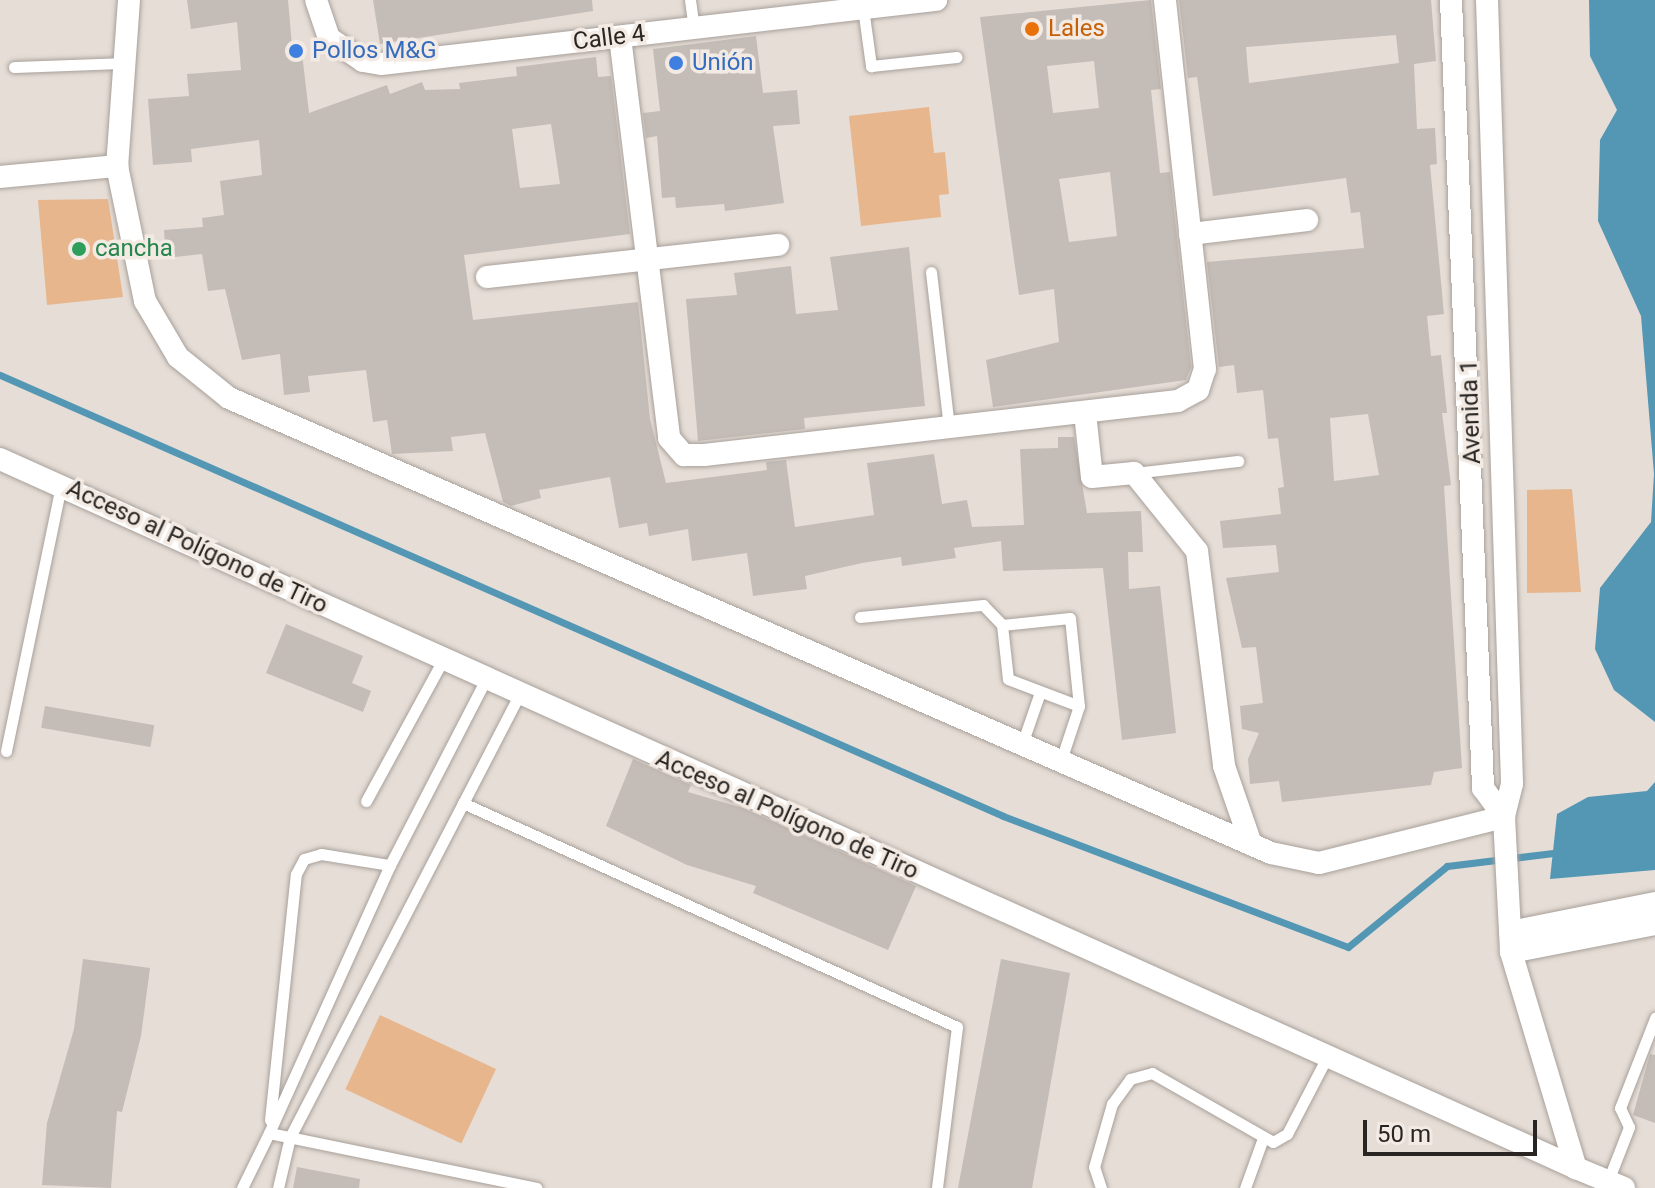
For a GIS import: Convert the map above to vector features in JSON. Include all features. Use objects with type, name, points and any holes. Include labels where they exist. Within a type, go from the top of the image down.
[{"type":"street","points":[[129,0],[121,63],[117,166],[145,301],[178,357],[229,398],[1060,765],[1251,844],[1319,863],[1504,823],[1510,927],[1576,1168]]},
{"type":"street","name":"Calle 4","points":[[316,0],[329,38],[363,61],[381,64],[936,0]]},
{"type":"street","points":[[620,37],[669,438],[684,455],[1085,413],[1178,401],[1198,390],[1205,369],[1165,0]]},
{"type":"street","name":"Avenida 1","points":[[1451,0],[1483,788],[1504,823]]},
{"type":"street","name":"Avenida 1","points":[[1487,0],[1512,784],[1504,823]]},
{"type":"street","points":[[0,177],[117,166]]},
{"type":"street","points":[[1190,234],[1307,220]]},
{"type":"street","points":[[487,277],[778,245]]},
{"type":"street","points":[[1085,413],[1092,477],[1134,473],[1197,551],[1224,766],[1251,844]]},
{"type":"street","name":"Acceso al Polígono de Tiro","points":[[0,459],[61,484],[443,660],[488,676],[519,695],[1616,1184]]},
{"type":"street","points":[[1510,927],[1655,903]]},
{"type":"street","points":[[1510,927],[1655,924]]},
{"type":"lane","points":[[690,0],[694,28]]},
{"type":"lane","points":[[863,8],[871,66],[957,57]]},
{"type":"lane","points":[[14,67],[121,63]]},
{"type":"lane","points":[[931,272],[949,428]]},
{"type":"lane","points":[[1134,473],[1238,461]]},
{"type":"lane","points":[[6,751],[61,484]]},
{"type":"lane","points":[[860,617],[983,605],[1002,625],[1008,679],[1079,706]]},
{"type":"lane","points":[[1002,625],[1070,618],[1079,706],[1060,765]]},
{"type":"lane","points":[[366,801],[443,660]]},
{"type":"lane","points":[[242,1188],[390,865],[488,676]]},
{"type":"lane","points":[[1021,747],[1040,692]]},
{"type":"lane","points":[[278,1188],[290,1137],[519,695]]},
{"type":"lane","points":[[463,803],[940,1014],[957,1027],[937,1188]]},
{"type":"lane","points":[[269,1133],[296,874],[304,859],[321,854],[390,865]]},
{"type":"lane","points":[[1616,1184],[1629,1127],[1620,1108],[1655,1018]]},
{"type":"lane","points":[[1101,1188],[1094,1167],[1112,1104],[1130,1079],[1152,1073],[1262,1141],[1287,1134],[1327,1057]]},
{"type":"lane","points":[[269,1133],[536,1188]]},
{"type":"lane","points":[[1245,1188],[1262,1141]]},
{"type":"shaded area","points":[[929,107],[934,153],[945,152],[949,194],[939,195],[941,217],[861,226],[849,116]]},
{"type":"shaded area","name":"cancha","points":[[108,199],[123,297],[47,305],[38,200]]},
{"type":"shaded area","points":[[1572,489],[1581,592],[1527,593],[1527,490]]},
{"type":"shaded area","points":[[380,1015],[496,1069],[461,1143],[345,1089]]},
{"type":"water","points":[[1589,0],[1655,0],[1655,722],[1614,690],[1595,649],[1600,588],[1651,522],[1654,474],[1641,316],[1598,221],[1600,140],[1617,110],[1590,56]]},
{"type":"water","points":[[1655,782],[1655,870],[1550,879],[1557,814],[1588,797],[1647,791]]},
{"type":"building","points":[[187,0],[288,0],[292,46],[301,45],[309,113],[387,85],[390,94],[422,82],[425,90],[460,89],[459,83],[517,76],[516,67],[596,57],[598,77],[611,76],[630,234],[464,255],[473,320],[638,302],[650,419],[666,483],[767,470],[766,462],[786,460],[795,527],[874,515],[867,463],[934,454],[942,504],[967,500],[972,527],[1024,525],[1020,449],[1058,448],[1058,437],[1074,437],[1087,513],[1141,511],[1143,552],[1128,552],[1129,589],[1160,586],[1176,733],[1122,740],[1103,568],[1003,571],[1001,541],[954,548],[956,558],[902,566],[901,557],[862,563],[805,576],[807,589],[753,596],[747,553],[692,561],[688,529],[649,536],[647,523],[619,528],[610,477],[539,490],[541,498],[511,506],[503,502],[485,433],[451,437],[453,451],[392,454],[387,420],[373,422],[366,370],[308,376],[310,392],[284,395],[280,354],[242,360],[225,289],[208,291],[202,254],[166,258],[164,230],[203,227],[202,218],[224,215],[220,181],[262,175],[259,140],[191,149],[192,162],[153,165],[148,99],[189,96],[187,74],[241,70],[237,22],[191,29]],"holes":[[[551,124],[560,184],[520,188],[512,129]]]},
{"type":"building","points":[[373,0],[592,0],[593,11],[380,44]]},
{"type":"building","points":[[1151,0],[1161,89],[1151,90],[1160,173],[1170,172],[1191,367],[1186,380],[993,407],[986,360],[1059,342],[1054,289],[1019,295],[980,17]],"holes":[[[1094,61],[1099,108],[1053,113],[1047,66]],[[1110,172],[1117,236],[1069,242],[1059,179]]]},
{"type":"building","points":[[1179,0],[1431,0],[1436,61],[1414,64],[1417,129],[1435,128],[1437,164],[1430,165],[1444,314],[1427,316],[1431,356],[1441,355],[1447,413],[1442,413],[1451,485],[1444,486],[1462,768],[1434,772],[1431,785],[1282,802],[1279,781],[1250,784],[1248,759],[1259,733],[1242,729],[1240,706],[1263,703],[1256,647],[1242,648],[1226,578],[1279,572],[1276,545],[1223,548],[1220,521],[1281,514],[1278,488],[1284,487],[1278,438],[1268,439],[1263,390],[1237,393],[1234,365],[1219,367],[1207,262],[1364,248],[1360,212],[1351,213],[1346,178],[1213,196],[1197,77],[1188,78]],"holes":[[[1396,35],[1399,63],[1249,83],[1246,47]],[[1368,414],[1379,475],[1334,481],[1330,418]]]},
{"type":"building","points":[[756,36],[763,93],[797,90],[800,124],[773,126],[784,203],[725,211],[724,204],[676,208],[675,197],[662,198],[657,136],[646,138],[643,113],[660,111],[653,49]]},
{"type":"building","points":[[909,247],[925,406],[804,418],[805,429],[698,441],[686,299],[737,295],[734,273],[791,266],[796,314],[838,310],[830,257]]},
{"type":"building","points":[[286,624],[363,656],[352,683],[371,691],[363,712],[266,673]]},
{"type":"building","points":[[45,706],[154,725],[150,747],[41,728]]},
{"type":"building","points":[[633,759],[691,785],[688,792],[743,808],[916,886],[888,950],[753,893],[756,886],[687,865],[606,826]]},
{"type":"building","points":[[83,959],[150,968],[141,1036],[122,1112],[117,1111],[111,1188],[42,1185],[47,1123],[74,1029]]},
{"type":"building","points":[[1001,959],[1070,973],[1032,1188],[958,1188]]},
{"type":"building","points":[[1650,1054],[1655,1055],[1655,1123],[1633,1115]]},
{"type":"building","points":[[297,1167],[360,1179],[359,1188],[293,1188]]},
{"type":"waterway","points":[[0,375],[1003,816],[1348,947],[1447,866],[1553,853]]},
{"type":"place","name":"Lales","points":[[1032,29]]},
{"type":"place","name":"Pollos M&G","points":[[296,51]]},
{"type":"place","name":"Unión","points":[[676,63]]},
{"type":"place","name":"cancha","points":[[79,249]]}]
